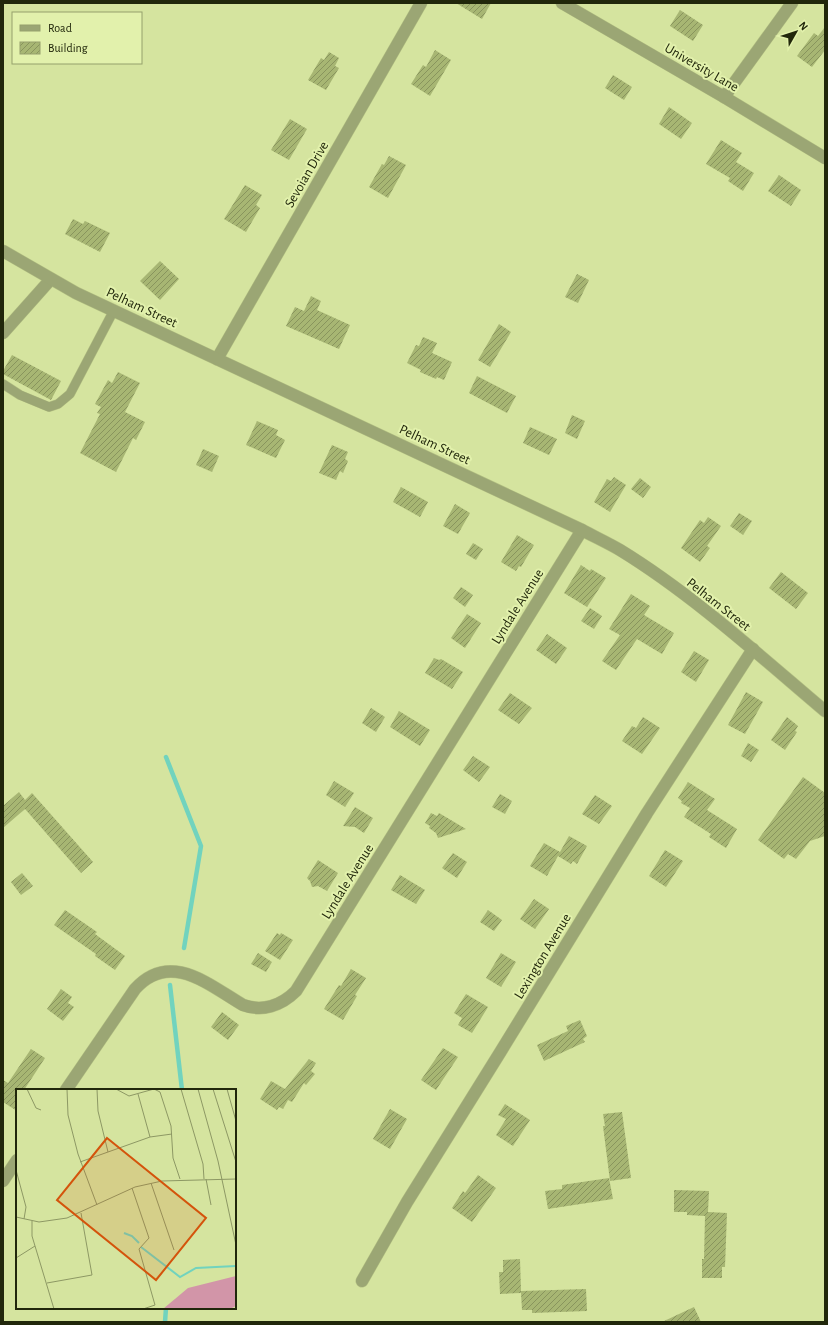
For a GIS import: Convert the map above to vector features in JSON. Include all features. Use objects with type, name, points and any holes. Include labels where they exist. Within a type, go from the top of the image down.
[{"type":"street","name":"Sevoian Drive","points":[[217,359],[420,3]]},
{"type":"street","name":"University Lane","points":[[562,3],[724,97],[825,158]]},
{"type":"street","points":[[724,97],[792,3]]},
{"type":"street","name":"Pelham Street","points":[[3,251],[76,293],[582,530],[619,550],[652,571],[753,650],[825,711]]},
{"type":"street","points":[[3,333],[51,279]]},
{"type":"street","name":"Lyndale Avenue","points":[[67,1089],[135,989],[145,979],[158,973],[171,971],[186,973],[243,1005],[250,1007],[259,1008],[272,1006],[285,1000],[296,991],[582,530]]},
{"type":"street","name":"Lexington Avenue","points":[[362,1281],[407,1202],[509,1038],[646,812],[753,650]]},
{"type":"street","points":[[3,1181],[16,1162]]},
{"type":"lane","points":[[3,384],[20,395],[49,407],[58,404],[70,394],[114,310]]},
{"type":"building","points":[[456,3],[491,3],[482,19]]},
{"type":"building","points":[[680,10],[703,25],[693,41],[670,26]]},
{"type":"building","points":[[825,27],[825,50],[812,67],[797,56],[814,33],[818,36]]},
{"type":"building","points":[[435,50],[451,60],[430,96],[411,84],[423,65],[426,67]]},
{"type":"building","points":[[329,52],[339,58],[335,66],[339,68],[326,90],[308,80],[321,58],[324,60]]},
{"type":"building","points":[[613,75],[632,87],[624,100],[605,88]]},
{"type":"building","points":[[669,107],[692,123],[681,139],[659,124]]},
{"type":"building","points":[[290,119],[307,129],[289,160],[271,150]]},
{"type":"building","points":[[721,140],[742,153],[736,162],[754,173],[743,191],[728,181],[730,178],[706,164]]},
{"type":"building","points":[[389,156],[406,165],[388,198],[369,187],[382,164],[384,165]]},
{"type":"building","points":[[779,175],[801,190],[791,206],[768,191]]},
{"type":"building","points":[[245,185],[262,195],[256,205],[260,208],[246,232],[224,219]]},
{"type":"building","points":[[73,219],[83,224],[85,221],[110,233],[100,252],[65,234]]},
{"type":"building","points":[[160,261],[179,279],[160,300],[140,281]]},
{"type":"building","points":[[577,274],[589,280],[578,303],[565,297]]},
{"type":"building","points":[[311,296],[321,301],[317,310],[350,325],[339,349],[286,326],[295,307],[304,311]]},
{"type":"building","points":[[499,324],[511,332],[490,367],[478,360]]},
{"type":"building","points":[[423,337],[437,343],[432,353],[452,362],[444,380],[437,377],[436,379],[420,372],[421,370],[407,363],[416,345],[419,346]]},
{"type":"building","points":[[12,355],[61,381],[51,400],[3,374],[3,371]]},
{"type":"building","points":[[118,372],[140,383],[125,412],[145,422],[136,440],[133,438],[116,472],[80,453],[100,414],[97,413],[101,407],[95,404],[108,380],[112,383]]},
{"type":"building","points":[[477,376],[516,396],[507,413],[469,393]]},
{"type":"building","points":[[572,415],[585,421],[577,439],[565,433]]},
{"type":"building","points":[[257,421],[278,430],[276,435],[285,440],[276,458],[246,445]]},
{"type":"building","points":[[530,427],[557,439],[549,455],[523,443]]},
{"type":"building","points":[[332,445],[348,452],[345,459],[348,461],[343,473],[340,471],[336,480],[319,473]]},
{"type":"building","points":[[203,449],[219,456],[212,472],[196,465]]},
{"type":"building","points":[[614,477],[626,485],[610,512],[594,502],[607,479],[611,481]]},
{"type":"building","points":[[640,478],[651,487],[643,498],[631,489]]},
{"type":"building","points":[[401,487],[428,502],[420,517],[393,502]]},
{"type":"building","points":[[455,504],[470,513],[458,534],[443,526]]},
{"type":"building","points":[[739,513],[752,521],[743,535],[730,526]]},
{"type":"building","points":[[708,517],[721,526],[707,546],[710,548],[700,562],[681,548],[700,520],[704,523]]},
{"type":"building","points":[[517,535],[534,545],[521,567],[519,566],[516,571],[501,562]]},
{"type":"building","points":[[473,543],[483,549],[476,560],[466,554]]},
{"type":"building","points":[[581,565],[606,578],[587,607],[564,593]]},
{"type":"building","points":[[781,572],[808,593],[796,609],[769,588]]},
{"type":"building","points":[[461,587],[473,595],[465,607],[453,598]]},
{"type":"building","points":[[631,594],[650,606],[644,615],[674,633],[662,654],[637,639],[616,670],[602,661],[620,635],[609,629]]},
{"type":"building","points":[[590,608],[602,616],[594,629],[581,621]]},
{"type":"building","points":[[467,614],[481,623],[465,648],[451,638]]},
{"type":"building","points":[[547,634],[567,648],[556,664],[536,650]]},
{"type":"building","points":[[694,651],[709,660],[696,682],[681,672]]},
{"type":"building","points":[[434,658],[439,660],[441,659],[463,672],[452,689],[425,673]]},
{"type":"building","points":[[746,692],[763,702],[745,734],[728,725]]},
{"type":"building","points":[[510,693],[532,708],[519,724],[498,710]]},
{"type":"building","points":[[371,708],[385,717],[376,732],[362,723]]},
{"type":"building","points":[[399,711],[430,730],[420,746],[390,727]]},
{"type":"building","points":[[643,717],[660,728],[642,754],[622,741],[632,726],[636,728]]},
{"type":"building","points":[[787,717],[798,726],[795,731],[797,732],[785,750],[771,740]]},
{"type":"building","points":[[748,743],[759,750],[751,762],[741,756]]},
{"type":"building","points":[[473,756],[490,767],[479,782],[463,770]]},
{"type":"building","points":[[803,777],[825,793],[825,836],[810,841],[796,859],[788,854],[784,859],[758,840]]},
{"type":"building","points":[[334,781],[354,793],[345,807],[326,795]]},
{"type":"building","points":[[688,782],[715,799],[707,810],[737,829],[726,848],[709,837],[711,834],[684,817],[690,808],[681,803],[682,801],[678,798]]},
{"type":"building","points":[[19,792],[25,800],[32,793],[93,862],[81,873],[25,809],[3,828],[3,806]]},
{"type":"building","points":[[500,794],[512,801],[505,814],[492,807]]},
{"type":"building","points":[[595,795],[612,806],[599,824],[582,814]]},
{"type":"building","points":[[355,807],[373,818],[364,833],[355,827],[343,826]]},
{"type":"building","points":[[431,813],[437,816],[439,813],[466,829],[438,838],[436,833],[429,828],[430,826],[425,823]]},
{"type":"building","points":[[569,836],[587,846],[577,864],[573,861],[571,864],[558,856],[547,876],[530,866],[544,843],[560,852]]},
{"type":"building","points":[[665,850],[683,861],[666,887],[649,876]]},
{"type":"building","points":[[453,853],[467,862],[457,878],[442,868]]},
{"type":"building","points":[[318,860],[338,873],[327,891],[318,886],[312,887],[307,878]]},
{"type":"building","points":[[22,873],[33,886],[21,895],[11,882]]},
{"type":"building","points":[[400,875],[425,890],[416,904],[391,890]]},
{"type":"building","points":[[534,899],[549,909],[535,929],[520,919]]},
{"type":"building","points":[[65,910],[97,932],[95,934],[125,956],[115,970],[95,956],[96,954],[54,925]]},
{"type":"building","points":[[488,910],[502,920],[494,931],[480,922]]},
{"type":"building","points":[[277,933],[280,935],[281,933],[293,940],[280,960],[265,951]]},
{"type":"building","points":[[258,953],[272,962],[266,972],[251,964]]},
{"type":"building","points":[[501,953],[516,962],[501,987],[486,978]]},
{"type":"building","points":[[351,969],[366,978],[355,995],[357,996],[343,1020],[324,1009],[339,985],[341,986]]},
{"type":"building","points":[[61,989],[72,997],[68,1003],[74,1007],[63,1021],[47,1009]]},
{"type":"building","points":[[466,994],[488,1007],[472,1033],[458,1025],[462,1018],[454,1013]]},
{"type":"building","points":[[222,1012],[239,1025],[228,1040],[211,1027]]},
{"type":"building","points":[[580,1020],[587,1036],[583,1039],[585,1042],[544,1061],[537,1045],[568,1031],[566,1026]]},
{"type":"building","points":[[443,1048],[458,1057],[436,1090],[421,1080]]},
{"type":"building","points":[[31,1049],[45,1058],[25,1089],[16,1089],[16,1110],[3,1102],[3,1080],[8,1083]]},
{"type":"building","points":[[309,1059],[316,1063],[311,1071],[315,1074],[306,1085],[304,1083],[292,1102],[288,1100],[283,1109],[279,1107],[277,1110],[260,1099],[271,1081],[285,1089]]},
{"type":"building","points":[[505,1104],[530,1120],[513,1146],[496,1135],[506,1119],[498,1115]]},
{"type":"building","points":[[390,1109],[407,1119],[390,1149],[373,1139]]},
{"type":"building","points":[[622,1112],[631,1178],[610,1181],[603,1126],[605,1126],[603,1114]]},
{"type":"building","points":[[478,1175],[496,1188],[472,1222],[452,1208],[463,1191],[465,1193]]},
{"type":"building","points":[[609,1178],[613,1199],[548,1209],[545,1191],[562,1189],[562,1185]]},
{"type":"building","points":[[674,1190],[709,1191],[708,1212],[727,1213],[725,1267],[722,1267],[722,1278],[702,1278],[705,1216],[687,1215],[687,1212],[674,1212]]},
{"type":"building","points":[[520,1259],[521,1291],[586,1289],[587,1311],[532,1313],[532,1310],[522,1310],[521,1293],[500,1294],[499,1272],[503,1272],[503,1260]]},
{"type":"building","points":[[694,1307],[701,1322],[662,1322]]},
{"type":"waterway","points":[[166,757],[201,846],[184,948]]},
{"type":"waterway","points":[[170,985],[182,1089]]},
{"type":"waterway","points":[[165,1322],[166,1309]]}]
